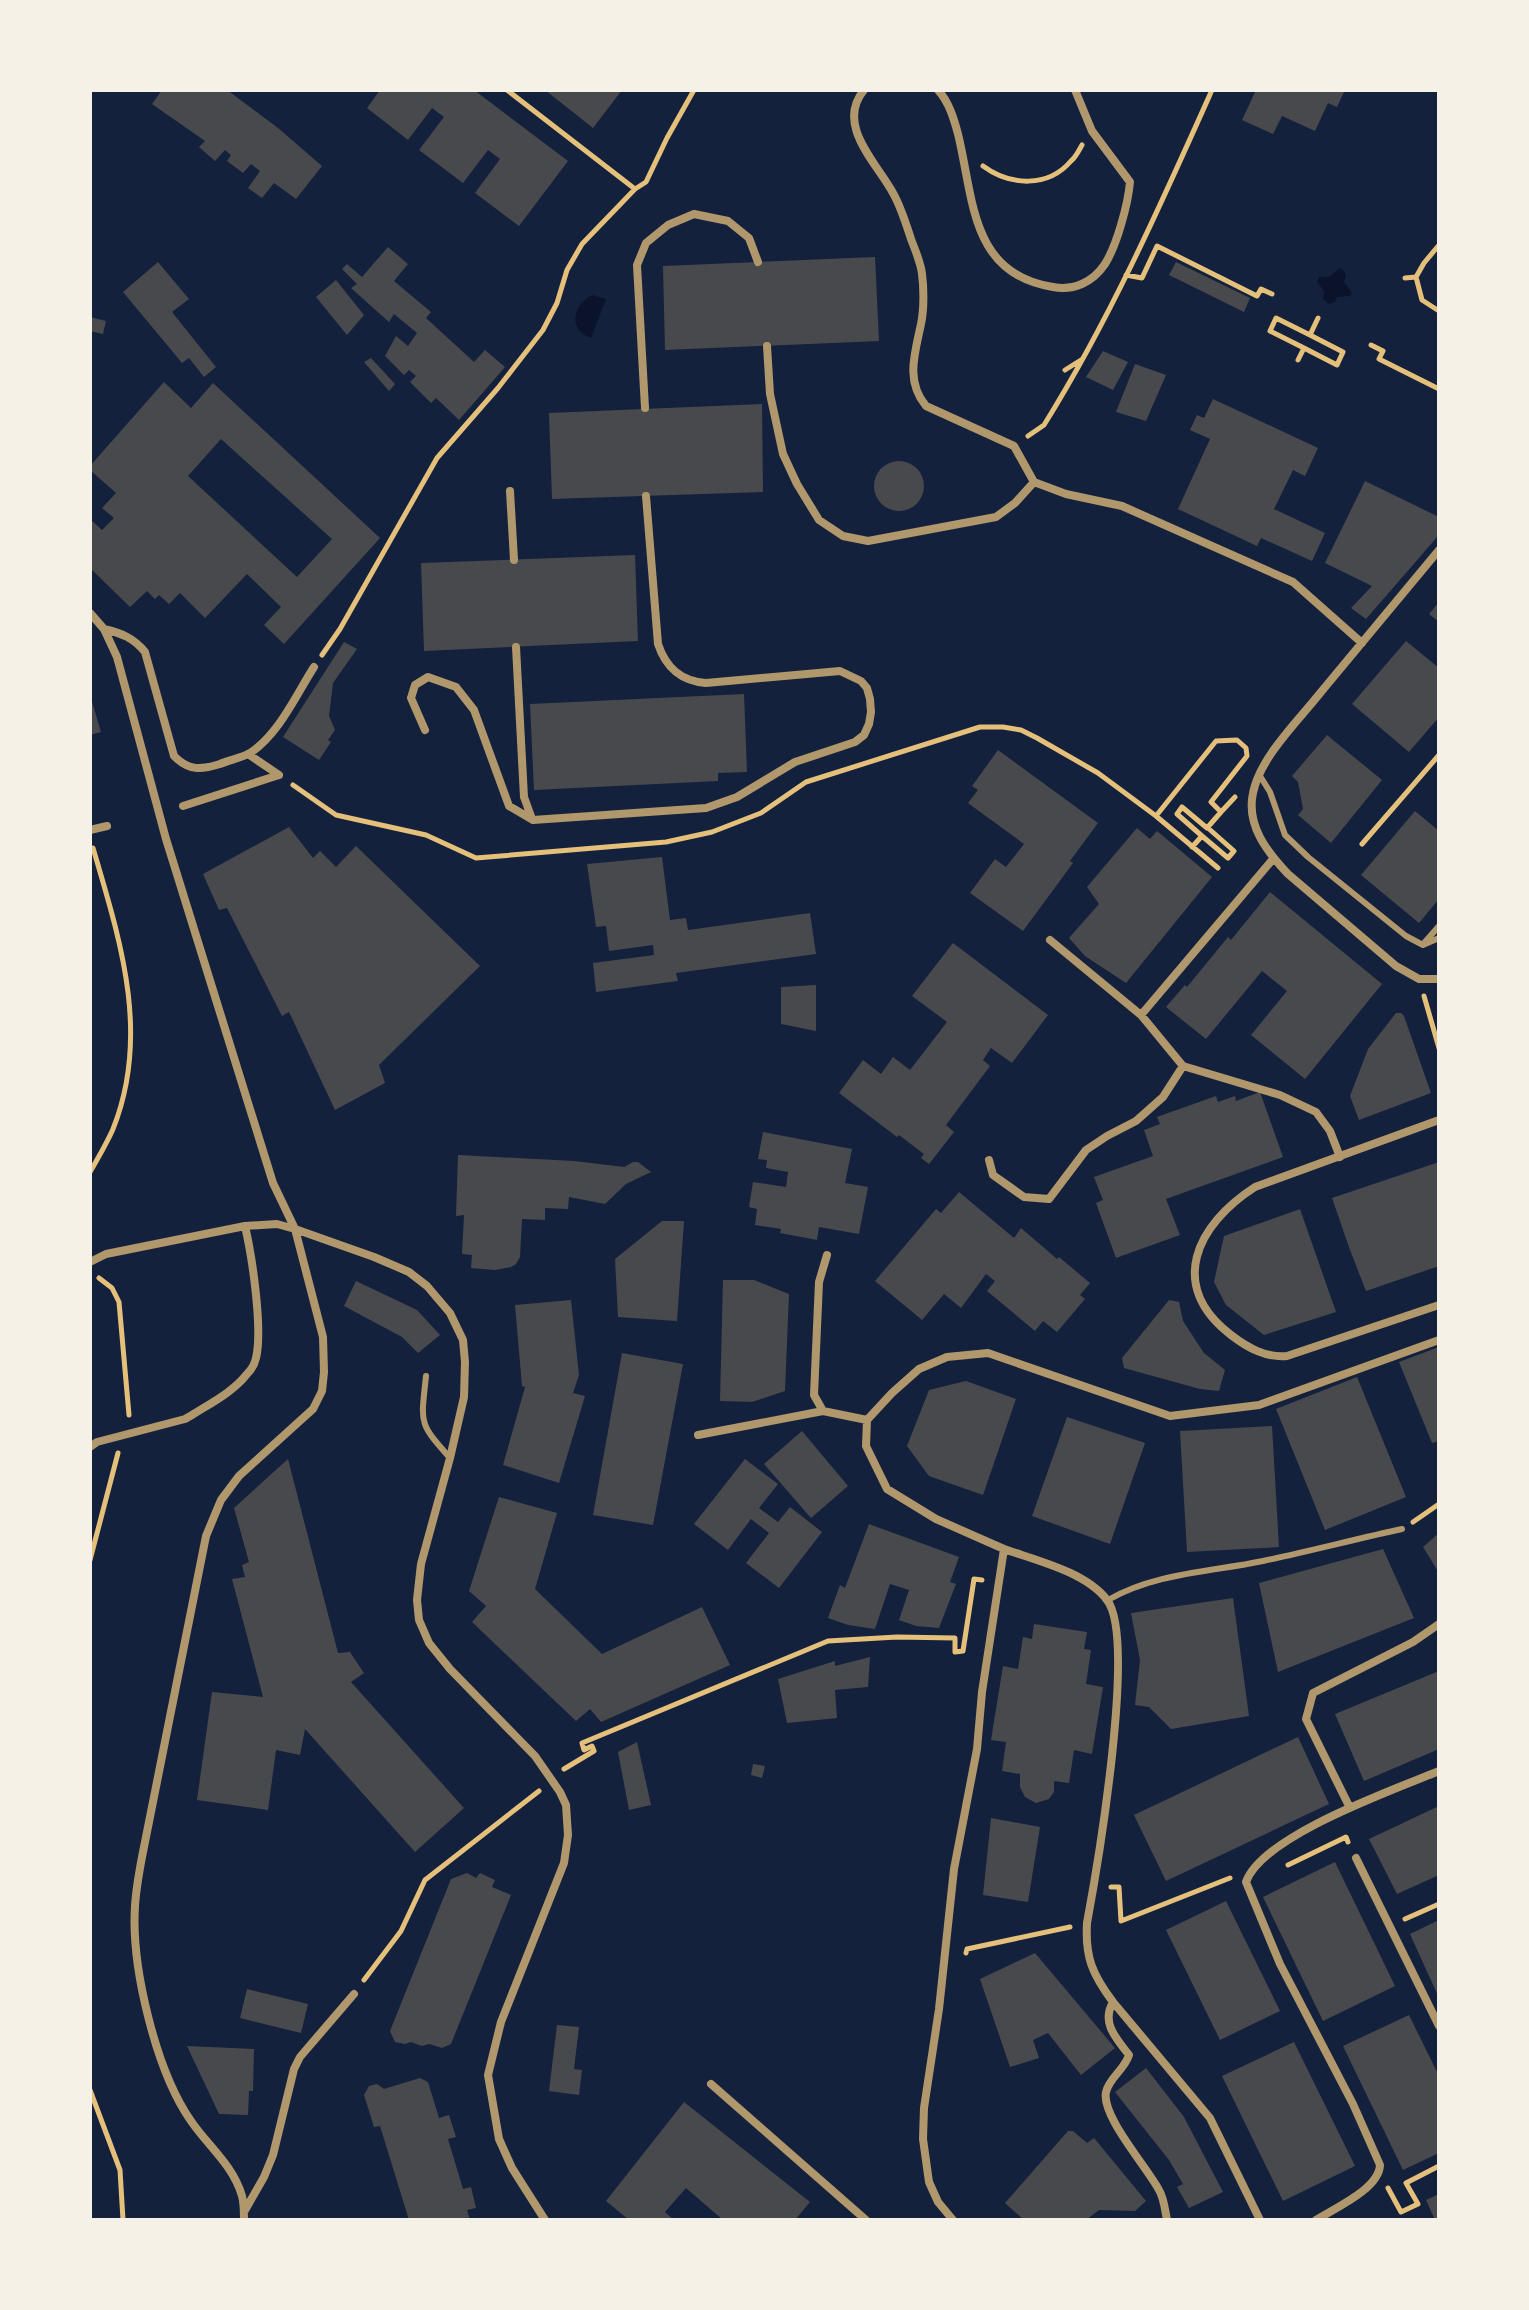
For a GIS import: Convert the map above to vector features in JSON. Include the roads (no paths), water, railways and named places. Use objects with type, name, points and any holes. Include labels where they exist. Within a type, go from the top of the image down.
[{"type":"street","points":[[848,90],[857,99]]},
{"type":"street","points":[[864,90],[854,109],[854,125],[864,150],[896,197],[922,274],[922,321],[913,352],[913,381],[917,396],[926,406],[1014,446],[1034,482],[1066,494],[1122,506],[1293,582],[1362,643]]},
{"type":"street","points":[[938,90],[945,98],[955,125],[977,226],[991,252],[999,262],[1018,275],[1042,285],[1071,288],[1079,286],[1104,265],[1129,194],[1130,182],[1092,131],[1075,90]]},
{"type":"street","points":[[645,408],[637,265],[646,243],[668,225],[694,214],[728,221],[749,238],[758,262]]},
{"type":"street","points":[[767,346],[770,394],[783,454],[819,520],[843,536],[868,541],[996,517],[1015,503],[1034,482]]},
{"type":"street","points":[[510,491],[514,560]]},
{"type":"street","points":[[425,730],[411,698],[415,685],[428,677],[456,687],[474,710],[509,806],[533,820],[706,808],[737,797],[795,762],[855,742],[864,735],[871,712],[867,688],[861,681],[840,671],[706,683],[692,682],[669,666],[658,644],[646,496]]},
{"type":"street","points":[[1439,550],[1277,744],[1252,797],[1255,829],[1273,859],[1288,874],[1396,966],[1419,979],[1439,979]]},
{"type":"street","points":[[90,613],[104,629],[117,657],[166,839],[273,1183],[295,1229],[323,1337],[322,1391],[313,1409],[239,1476],[221,1500],[206,1536],[135,1906],[136,1959],[159,2054],[173,2091],[191,2122],[232,2174],[242,2196],[244,2216]]},
{"type":"street","points":[[104,629],[128,636],[145,652],[174,756],[192,769],[203,769],[248,754],[270,737],[314,667]]},
{"type":"street","points":[[516,647],[524,797],[533,820]]},
{"type":"street","points":[[183,806],[279,775],[248,754]]},
{"type":"street","points":[[90,830],[107,826]]},
{"type":"street","points":[[1141,1015],[1273,859]]},
{"type":"street","points":[[1050,940],[1141,1015],[1183,1066],[1280,1095],[1316,1112],[1330,1131],[1340,1157]]},
{"type":"street","points":[[989,1160],[993,1175],[1024,1197],[1049,1199],[1086,1150],[1136,1121],[1163,1097],[1183,1066]]},
{"type":"street","points":[[1439,1120],[1255,1187],[1216,1220],[1197,1251],[1194,1270],[1196,1289],[1214,1322],[1234,1338],[1272,1357],[1287,1356],[1439,1305]]},
{"type":"street","points":[[90,1262],[106,1254],[245,1226],[277,1224],[409,1272],[427,1286],[450,1313],[463,1340],[464,1397],[421,1564],[417,1600],[419,1620],[429,1643],[535,1756],[566,1805],[568,1835],[564,1863],[501,2022],[488,2075],[499,2139],[512,2168],[545,2220]]},
{"type":"street","points":[[90,1447],[130,1432],[185,1419],[235,1388],[248,1373],[256,1359],[257,1311],[245,1226]]},
{"type":"street","points":[[823,1411],[814,1395],[819,1282],[827,1255]]},
{"type":"street","points":[[1260,2220],[1210,2118],[1113,2002],[1089,1964],[1087,1923],[1108,1791],[1119,1665],[1116,1627],[1108,1600],[1073,1574],[1004,1549],[936,1519],[887,1489],[866,1446],[867,1420],[919,1369],[947,1357],[988,1353],[1170,1416],[1259,1405],[1439,1340]]},
{"type":"street","points":[[698,1435],[823,1411],[867,1420]]},
{"type":"street","points":[[953,2220],[938,2202],[929,2182],[923,2139],[924,2108],[939,2009],[954,1869],[977,1749],[982,1692],[1004,1549]]},
{"type":"street","points":[[1350,1808],[1306,1719],[1313,1693],[1413,1642],[1439,1624]]},
{"type":"street","points":[[1316,2220],[1372,2184],[1380,2165],[1353,2104],[1280,1964],[1246,1882],[1250,1871],[1265,1854],[1317,1823],[1439,1771]]},
{"type":"street","points":[[1356,1858],[1439,2026]]},
{"type":"street","points":[[244,2216],[273,2155],[294,2069],[300,2057],[354,1994]]},
{"type":"street","points":[[1113,2002],[1107,2012],[1110,2030],[1129,2055],[1127,2063],[1107,2088],[1105,2100],[1117,2125],[1161,2192],[1167,2220]]},
{"type":"street","points":[[711,2084],[866,2220]]},
{"type":"lane","points":[[1260,776],[1270,792],[1285,835],[1406,936],[1423,945]]},
{"type":"lane","points":[[1423,945],[1439,926]]},
{"type":"lane","points":[[1423,945],[1439,938]]},
{"type":"lane","points":[[426,1376],[422,1416],[426,1431],[450,1458]]},
{"type":"lane","points":[[1108,1600],[1127,1589],[1163,1577],[1262,1561],[1402,1529]]},
{"type":"water","points":[[1340,268],[1345,274],[1344,282],[1352,293],[1337,297],[1335,302],[1329,304],[1323,299],[1324,291],[1317,282],[1319,277],[1329,277]]},
{"type":"water","points":[[592,295],[606,299],[591,338],[579,329],[575,317],[580,305]]}]
